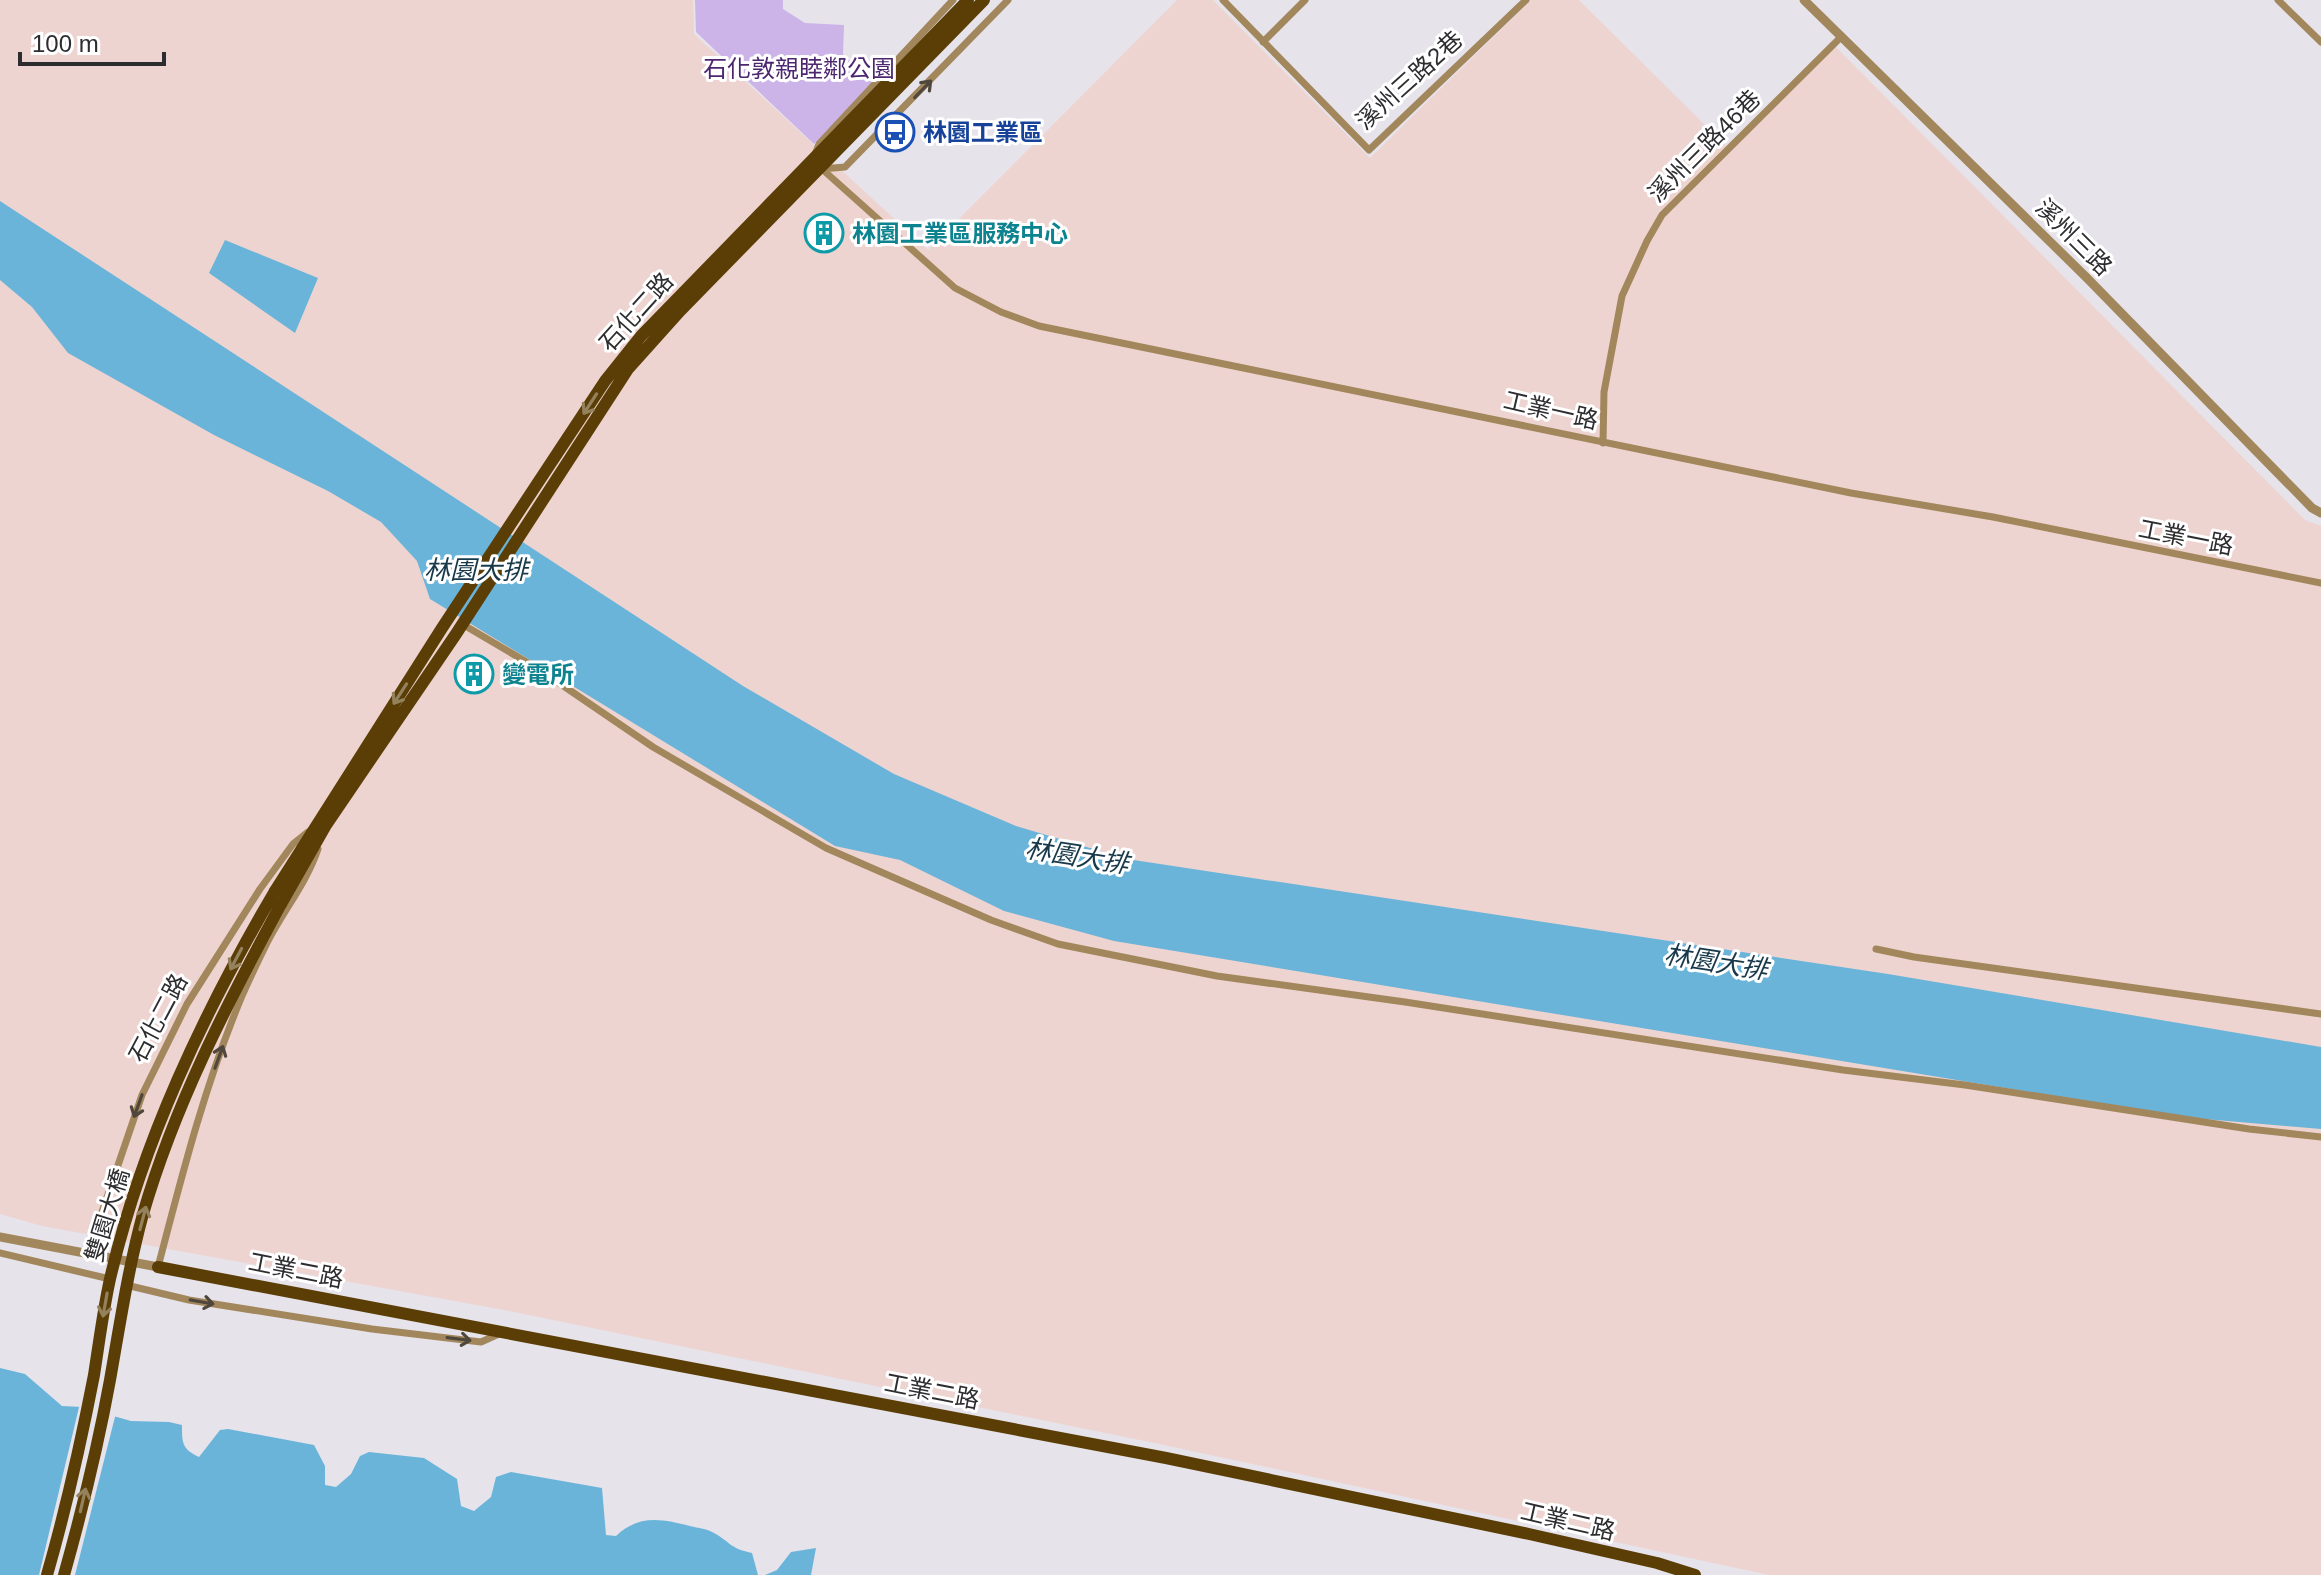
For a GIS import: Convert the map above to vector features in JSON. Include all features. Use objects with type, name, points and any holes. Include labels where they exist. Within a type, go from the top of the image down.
[{"type":"main road","points":[[817,165],[968,0]]},
{"type":"main road","points":[[817,165],[984,0]]},
{"type":"main road","name":"石化二路","points":[[281,904],[319,827],[442,628],[605,381],[641,336],[817,165]]},
{"type":"main road","name":"石化二路","points":[[275,891],[459,629],[628,369],[817,165]]},
{"type":"main road","name":"雙園大橋","points":[[47,1575],[87,1406],[110,1279],[153,1140],[214,1001],[275,891]]},
{"type":"main road","name":"雙園大橋","points":[[64,1575],[98,1437],[126,1285],[143,1215],[199,1061],[281,904]]},
{"type":"main road","name":"工業二路","points":[[158,1267],[1166,1458],[1529,1534],[1657,1563],[1695,1575]]},
{"type":"street","points":[[953,0],[819,144],[817,165],[845,167],[1008,0]]},
{"type":"street","points":[[1223,0],[1263,42],[1305,0]]},
{"type":"street","name":"溪州三路2巷","points":[[1263,42],[1369,150],[1526,0]]},
{"type":"street","name":"溪州三路","points":[[1804,0],[2086,277],[2316,510],[2321,500]]},
{"type":"street","points":[[2278,0],[2321,42]]},
{"type":"street","name":"溪州三路46巷","points":[[1603,443],[1604,392],[1622,296],[1662,215],[1841,37]]},
{"type":"street","name":"工業一路","points":[[817,165],[955,288],[1001,312],[1039,326],[1851,493],[1993,517],[2321,583]]},
{"type":"street","points":[[459,629],[540,670],[688,768],[826,848],[991,920],[1058,944],[1217,976],[1843,1070],[2321,1137]]},
{"type":"street","name":"石化二路","points":[[88,1253],[142,1095],[187,1004],[260,889],[293,844],[319,827]]},
{"type":"street","name":"石化二路","points":[[158,1267],[186,1159],[217,1061],[242,996],[268,941],[313,864],[319,827]]},
{"type":"street","points":[[1876,949],[1914,957],[2321,1014]]},
{"type":"street","points":[[0,1237],[158,1267]]},
{"type":"street","points":[[0,1253],[110,1279]]},
{"type":"street","points":[[126,1285],[189,1300],[372,1329],[481,1342],[504,1332]]},
{"type":"shaded area","points":[[0,0],[693,0],[694,34],[928,250],[1177,0],[1213,0],[1370,158],[1531,0],[1579,0],[1726,146],[1831,42],[2305,520],[2321,526],[2321,1575],[1769,1575],[1159,1444],[504,1310],[42,1226],[0,1214]]},
{"type":"green space","name":"石化敦親睦鄰公園","points":[[695,0],[783,0],[783,9],[805,23],[844,25],[843,54],[873,83],[814,144],[696,32]]},
{"type":"water","name":"林園大排","points":[[0,201],[743,686],[894,774],[1016,826],[1127,859],[1888,974],[2321,1047],[2321,1129],[2181,1117],[1114,941],[1004,911],[900,860],[835,846],[430,599],[417,561],[381,522],[328,491],[214,435],[68,353],[32,307],[0,280]]},
{"type":"water","points":[[225,240],[318,278],[295,333],[209,273]]},
{"type":"water","points":[[0,1368],[25,1374],[62,1406],[82,1407],[131,1421],[182,1425],[184,1445],[199,1457],[220,1430],[228,1429],[314,1445],[325,1466],[325,1485],[336,1487],[351,1474],[360,1456],[369,1452],[424,1458],[457,1479],[461,1506],[474,1511],[491,1497],[496,1477],[511,1472],[602,1488],[606,1535],[616,1536],[633,1524],[651,1520],[706,1530],[752,1553],[758,1575],[0,1575]]},
{"type":"water","points":[[816,1548],[811,1575],[765,1575],[777,1570],[791,1552]]},
{"type":"pier","points":[[80,1403],[116,1413],[75,1575],[39,1575]]},
{"type":"place","name":"林園工業區","points":[[895,132]]},
{"type":"place","name":"林園工業區服務中心","points":[[824,233]]},
{"type":"place","name":"變電所","points":[[474,674]]}]
